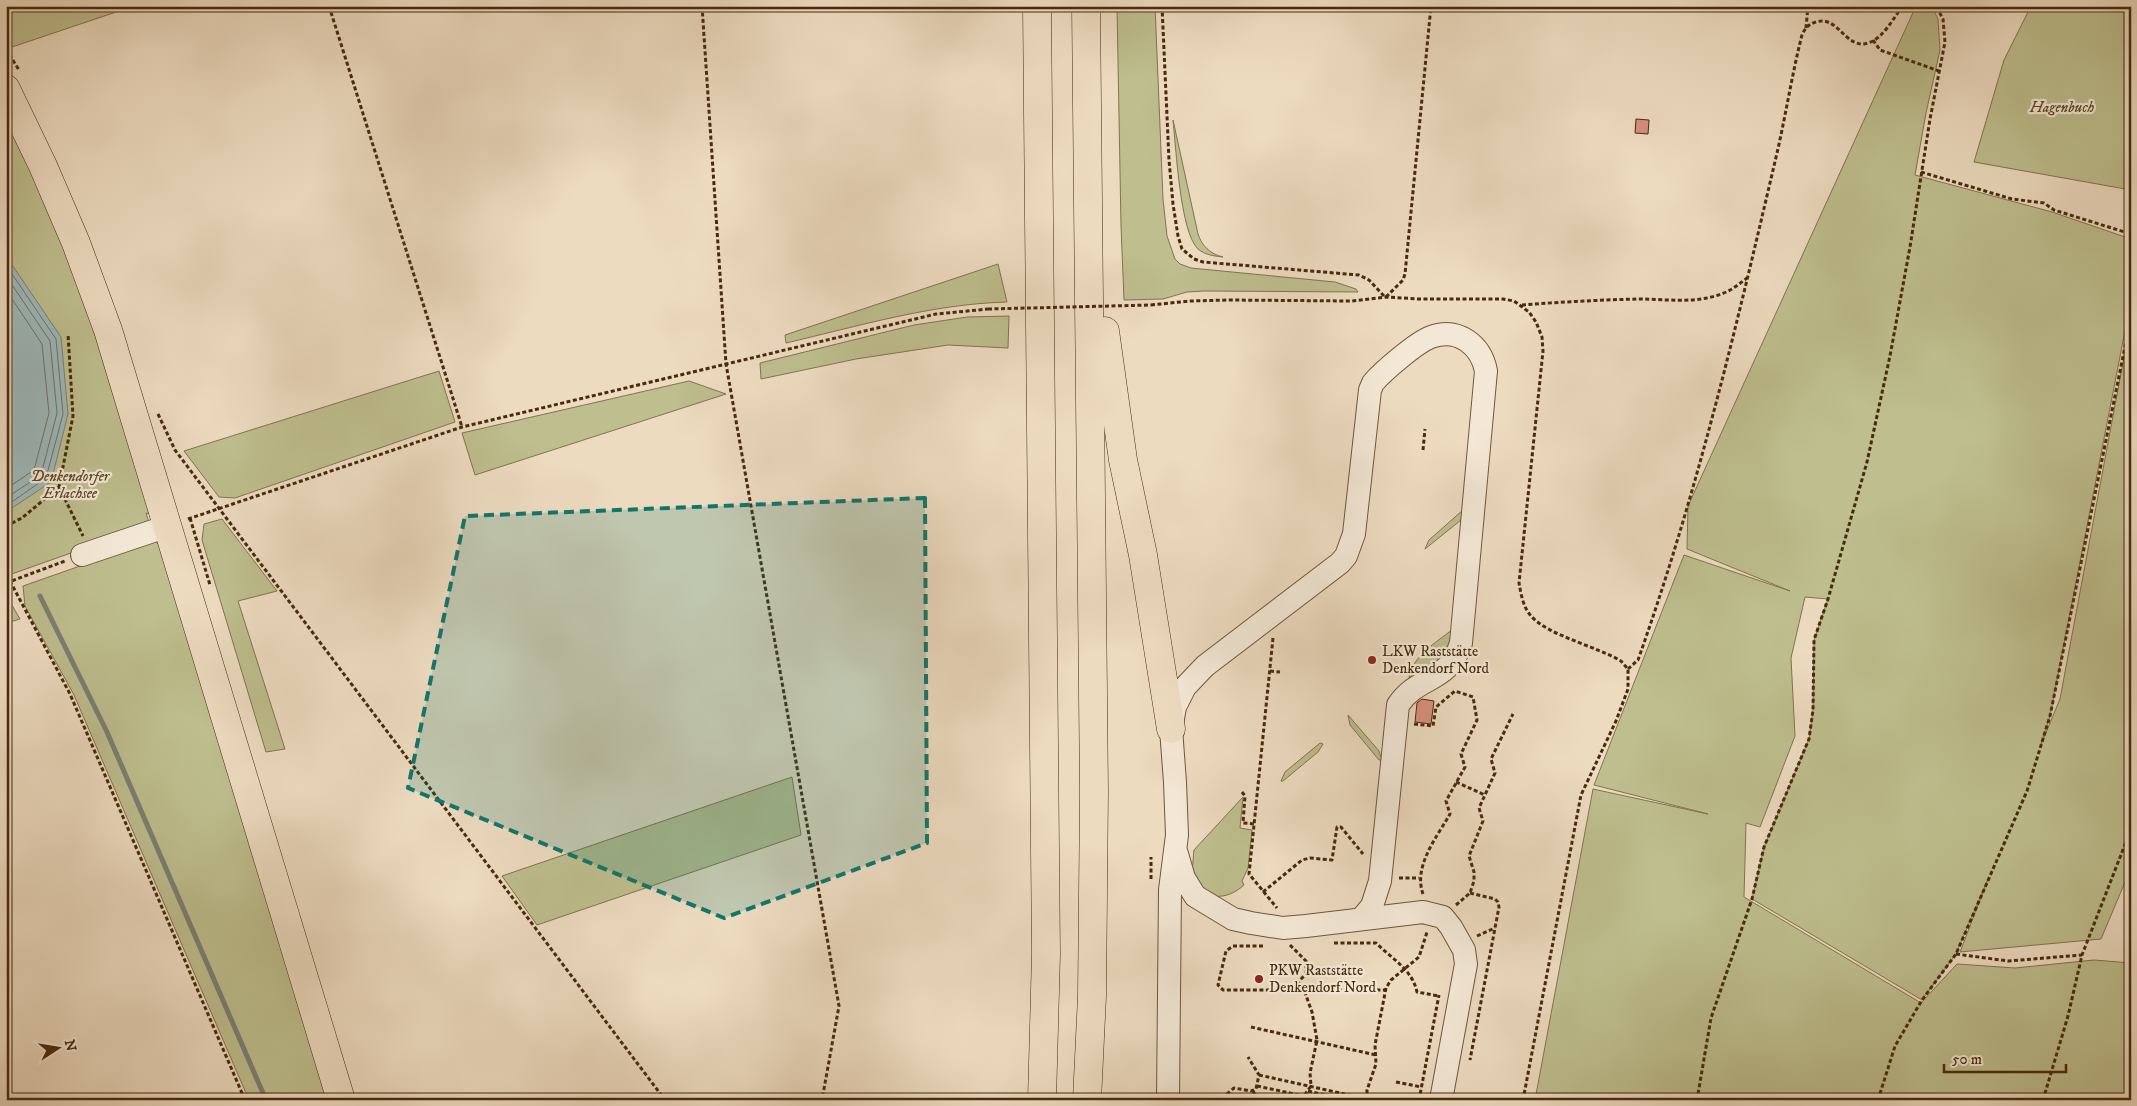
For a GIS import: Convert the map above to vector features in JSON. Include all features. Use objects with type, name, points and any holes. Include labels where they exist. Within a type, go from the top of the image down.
[{"type":"main road","points":[[1037,6],[1046,954],[1042,1100]]},
{"type":"main road","points":[[1086,6],[1094,792],[1092,996],[1087,1100]]},
{"type":"main road","points":[[6,89],[43,166],[76,243],[102,313],[140,429],[341,1100]]},
{"type":"main road","points":[[1088,198],[1123,460],[1142,555],[1171,729]]},
{"type":"lane","points":[[1168,1100],[1170,890],[1176,848],[1175,782],[1171,729],[1174,707],[1185,687],[1205,666],[1340,563],[1350,546],[1356,520],[1370,390],[1373,383],[1427,338],[1446,335],[1460,337],[1468,341],[1481,354],[1486,371],[1462,644],[1458,655],[1442,674],[1415,687],[1398,705],[1380,878],[1377,895],[1372,906],[1362,918]]},
{"type":"lane","points":[[86,553],[168,526]]},
{"type":"lane","points":[[1176,848],[1184,878],[1195,896],[1233,919],[1289,941],[1362,918],[1423,912],[1433,909],[1443,917],[1461,943],[1466,958],[1440,1100]]},
{"type":"path","points":[[329,6],[462,427]]},
{"type":"path","points":[[702,6],[726,364],[839,1006],[822,1100]]},
{"type":"path","points":[[1162,6],[1169,160],[1173,204],[1182,249],[1194,260],[1203,262],[1359,275],[1369,280],[1386,297]]},
{"type":"path","points":[[1386,297],[1403,280],[1405,274],[1431,6]]},
{"type":"path","points":[[1628,669],[1638,660],[1688,506],[1748,277],[1786,117],[1801,40],[1806,28],[1808,6]]},
{"type":"path","points":[[1806,28],[1813,23],[1823,21],[1832,24],[1853,42],[1860,44],[1873,40],[1885,30],[1903,6]]},
{"type":"path","points":[[1697,1100],[1711,1018],[1752,899],[1764,847],[1810,739],[1813,710],[1814,640],[1828,599],[1867,462],[1890,356],[1910,246],[1921,172],[1946,36],[1944,19],[1936,6]]},
{"type":"path","points":[[1873,40],[1880,50],[1939,72]]},
{"type":"path","points":[[1921,172],[2012,199],[2044,203],[2054,210],[2131,234]]},
{"type":"path","points":[[1521,305],[1566,301],[1639,299],[1664,301],[1706,298],[1722,294],[1748,277]]},
{"type":"path","points":[[168,526],[462,427],[936,314],[988,309],[1151,305],[1190,301],[1352,301],[1386,297],[1503,299],[1521,305],[1536,322],[1542,337],[1543,351],[1519,583],[1522,601],[1530,616],[1546,627],[1608,653],[1621,661],[1628,669],[1628,690],[1616,721],[1580,795],[1523,1100]]},
{"type":"path","points":[[1878,1100],[1895,1046],[1922,1000],[1956,954],[2027,791],[2050,716],[2131,317]]},
{"type":"path","points":[[68,334],[73,416],[60,487],[86,553],[8,582],[70,694],[245,1100]]},
{"type":"path","points":[[1423,450],[1425,429]]},
{"type":"path","points":[[6,526],[22,518],[60,487]]},
{"type":"path","points":[[220,507],[665,1100]]},
{"type":"path","points":[[1275,612],[1249,874],[1282,914],[1289,941],[1306,961],[1306,974],[1298,982],[1304,990],[1313,1014],[1317,1042],[1310,1073],[1311,1086],[1301,1100]]},
{"type":"path","points":[[1270,671],[1280,672]]},
{"type":"path","points":[[1259,1075],[1367,1099],[1367,1090],[1376,1064],[1375,1045],[1386,990],[1391,980],[1420,957],[1433,909],[1423,894],[1420,878],[1423,864],[1450,814],[1446,801],[1465,767],[1461,754],[1477,720],[1473,697],[1455,691],[1436,707],[1433,726],[1396,722]]},
{"type":"path","points":[[1433,909],[1455,905],[1470,893],[1474,876],[1469,856],[1483,821],[1478,808],[1495,773],[1491,759],[1513,714]]},
{"type":"path","points":[[1456,782],[1485,795]]},
{"type":"path","points":[[1242,792],[1245,796],[1243,823],[1255,824]]},
{"type":"path","points":[[1263,892],[1302,860],[1310,858],[1332,860],[1338,826],[1367,859],[1371,878],[1420,878]]},
{"type":"path","points":[[2043,1100],[2068,1016],[2082,956],[2131,829]]},
{"type":"path","points":[[1327,943],[1376,943],[1406,968],[1413,978],[1417,992],[1439,996]]},
{"type":"path","points":[[1267,946],[1233,946],[1225,954],[1218,985],[1224,990],[1386,990]]},
{"type":"path","points":[[1956,954],[2008,961],[2082,956]]},
{"type":"path","points":[[1419,1100],[1440,987]]},
{"type":"path","points":[[1251,1027],[1376,1055]]},
{"type":"path","points":[[1248,1057],[1259,1075],[1257,1086],[1253,1091]]},
{"type":"path","points":[[1396,1082],[1421,1087]]},
{"type":"path","points":[[1257,1086],[1304,1096]]},
{"type":"path","points":[[1224,1100],[1227,1094],[1234,1088],[1253,1091]]},
{"type":"path","points":[[1253,1091],[1258,1100]]},
{"type":"path","points":[[1308,1091],[1346,1100]]},
{"type":"highlighted area","points":[[925,498],[927,843],[724,918],[408,788],[465,516]]},
{"type":"green space","points":[[6,6],[134,6],[12,47],[6,33]]},
{"type":"green space","points":[[1117,6],[1155,6],[1163,199],[1167,236],[1175,259],[1180,264],[1191,268],[1335,282],[1356,289],[1358,292],[1204,291],[1187,292],[1163,299],[1124,300]]},
{"type":"green space","points":[[1916,6],[1933,9],[1938,19],[1940,50],[1915,175],[2052,212],[2131,239],[2131,300],[2050,716],[2040,747],[2060,699],[2125,352],[2131,331],[2131,868],[2101,939],[1960,952],[1988,879],[1956,954],[1922,1000],[1752,899],[1764,847],[1809,739],[1813,710],[1814,640],[1828,599],[1805,597],[1791,658],[1795,736],[1760,827],[1746,823],[1744,897],[1921,1003],[1957,964],[2015,968],[2094,960],[2131,963],[2131,1100],[1535,1100],[1593,789],[1708,814],[1594,785],[1684,555],[1790,591],[1687,549],[1688,506]]},
{"type":"green space","name":"Hagenbuch","points":[[2031,6],[2131,6],[2131,190],[1974,162],[2004,60]]},
{"type":"green space","name":"Denkendorfer Erlachsee","points":[[6,108],[62,236],[156,515],[146,513],[150,525],[6,576]]},
{"type":"green space","points":[[1173,120],[1198,234],[1207,249],[1223,257],[1204,253],[1198,249],[1192,240],[1183,208]]},
{"type":"green space","points":[[998,264],[1007,302],[923,311],[786,343],[785,335]]},
{"type":"green space","points":[[1009,316],[1008,348],[948,345],[856,359],[761,379],[760,363],[914,325],[967,317]]},
{"type":"green space","points":[[439,371],[455,422],[235,498],[219,497],[184,451]]},
{"type":"green space","points":[[689,381],[726,394],[475,475],[462,433]]},
{"type":"green space","points":[[1463,510],[1461,520],[1425,549],[1429,540]]},
{"type":"green space","points":[[222,519],[277,591],[238,601],[285,749],[266,752],[202,540],[204,524]]},
{"type":"green space","points":[[154,540],[168,553],[332,1100],[249,1100],[74,695],[25,606],[23,586]]},
{"type":"green space","points":[[6,595],[20,619],[6,623]]},
{"type":"green space","points":[[1453,629],[1449,655],[1409,678],[1411,670],[1420,656]]},
{"type":"green space","points":[[1348,715],[1379,751],[1382,760],[1379,760],[1350,725]]},
{"type":"green space","points":[[1320,743],[1323,744],[1318,752],[1281,781],[1285,772]]},
{"type":"green space","points":[[792,777],[801,835],[537,925],[502,876]]},
{"type":"green space","points":[[1243,797],[1240,828],[1252,830],[1248,868],[1242,881],[1244,885],[1228,895],[1208,895],[1192,872],[1194,850]]},
{"type":"water","points":[[6,256],[61,337],[68,414],[51,482],[6,512]]},
{"type":"building","points":[[1636,119],[1649,120],[1648,134],[1635,133]]},
{"type":"building","points":[[1422,699],[1434,701],[1431,724],[1415,722],[1417,703]]},
{"type":"waterway","points":[[40,596],[107,732],[266,1100]]},
{"type":"place","name":"LKW Raststätte Denkendorf Nord","points":[[1372,660]]},
{"type":"place","name":"PKW Raststätte Denkendorf Nord","points":[[1259,979]]}]
